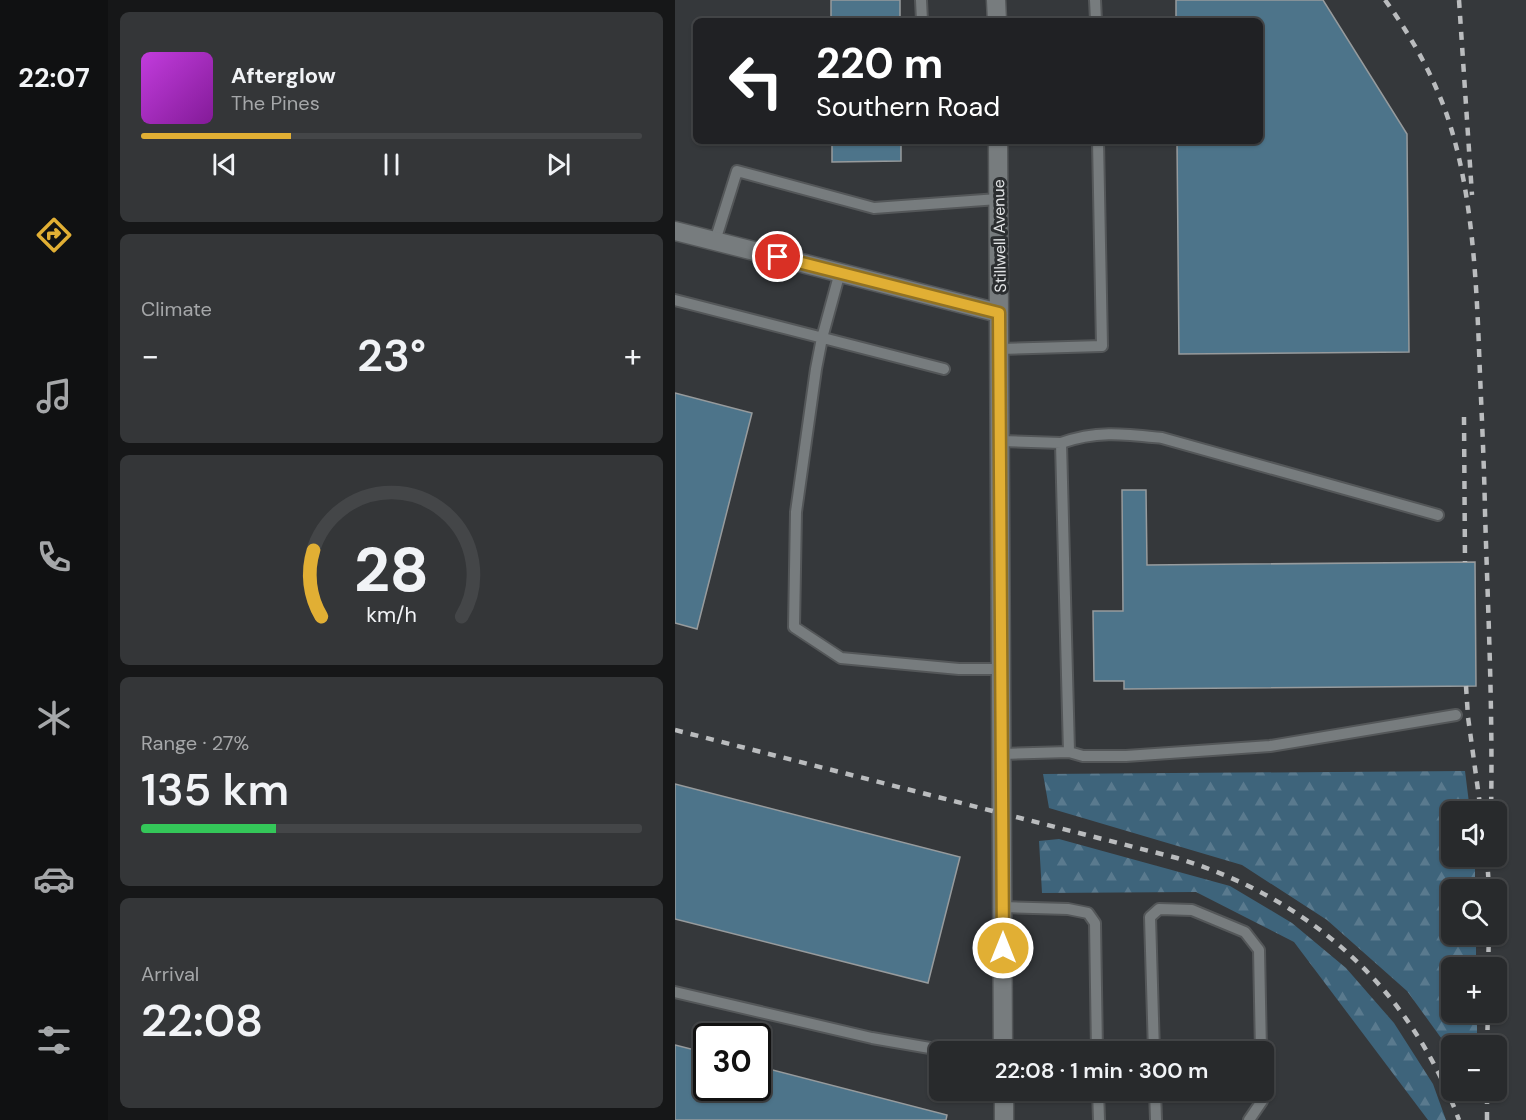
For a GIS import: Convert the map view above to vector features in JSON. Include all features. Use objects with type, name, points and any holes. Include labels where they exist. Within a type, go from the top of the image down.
[{"type":"street","points":[[996,0],[996,18]]},
{"type":"street","name":"Stillwell Avenue","points":[[998,144],[1003,1041]]},
{"type":"street","points":[[675,231],[999,313]]},
{"type":"street","points":[[1003,1101],[1004,1120]]},
{"type":"lane","points":[[921,0],[922,18]]},
{"type":"lane","points":[[1095,0],[1095,18]]},
{"type":"lane","points":[[999,349],[1102,346],[1098,144]]},
{"type":"lane","points":[[715,241],[737,171],[874,208],[998,199]]},
{"type":"lane","points":[[840,272],[816,369],[796,512],[794,627],[841,658],[959,669],[1002,669]]},
{"type":"lane","points":[[675,300],[944,369]]},
{"type":"lane","points":[[1000,441],[1061,442],[1083,435],[1124,434],[1162,438],[1438,515]]},
{"type":"lane","points":[[1061,442],[1069,752]]},
{"type":"lane","points":[[1003,754],[1069,752],[1083,756],[1126,756],[1271,746],[1456,715]]},
{"type":"lane","points":[[1002,907],[1068,909],[1088,913],[1095,923],[1097,1041]]},
{"type":"lane","points":[[1154,1041],[1150,917],[1159,909],[1192,910],[1245,932],[1259,950],[1261,1041]]},
{"type":"lane","points":[[675,992],[872,1038],[929,1048]]},
{"type":"lane","points":[[1098,1101],[1099,1120]]},
{"type":"lane","points":[[1155,1101],[1156,1120]]},
{"type":"lane","points":[[1249,1120],[1262,1101]]},
{"type":"green space","points":[[1465,771],[1469,801],[1441,801],[1441,867],[1475,867],[1475,879],[1441,879],[1441,945],[1476,945],[1476,957],[1441,957],[1441,1023],[1477,1023],[1477,1035],[1441,1035],[1441,1038],[1407,991],[1327,920],[1242,865],[1049,808],[1043,774]]},
{"type":"green space","points":[[1059,839],[1230,886],[1292,923],[1346,968],[1394,1023],[1433,1084],[1446,1120],[1428,1120],[1294,942],[1196,892],[1042,893],[1039,841]]},
{"type":"building","points":[[831,0],[900,0],[900,18],[831,18]]},
{"type":"building","points":[[1176,0],[1323,0],[1407,134],[1409,352],[1179,354],[1177,144],[1263,144],[1263,18],[1176,18]]},
{"type":"building","points":[[832,144],[901,144],[901,161],[832,162]]},
{"type":"building","points":[[675,393],[752,413],[697,629],[675,623]]},
{"type":"building","points":[[1122,490],[1146,490],[1147,565],[1475,562],[1476,686],[1124,689],[1124,681],[1094,681],[1093,611],[1123,611]]},
{"type":"building","points":[[675,784],[960,857],[928,983],[675,919]]},
{"type":"building","points":[[675,1045],[693,1050],[693,1101],[771,1101],[771,1070],[947,1115],[946,1120],[675,1120]]},
{"type":"railway","points":[[1385,0],[1418,51],[1432,78],[1453,135],[1466,195],[1476,289],[1484,471],[1491,700],[1491,801]]},
{"type":"railway","points":[[1459,0],[1472,195]]},
{"type":"railway","points":[[1464,417],[1465,562]]},
{"type":"railway","points":[[1466,686],[1479,801]]},
{"type":"railway","points":[[675,730],[1177,858],[1226,876],[1271,898],[1312,924],[1350,955],[1384,990],[1413,1029],[1438,1073],[1459,1120]]},
{"type":"railway","points":[[1488,867],[1488,879]]},
{"type":"railway","points":[[1488,957],[1489,945]]},
{"type":"railway","points":[[1487,1035],[1488,1023]]},
{"type":"railway","points":[[1487,1101],[1487,1120]]},
{"type":"route","points":[[778,257],[999,313],[1003,948]]}]
